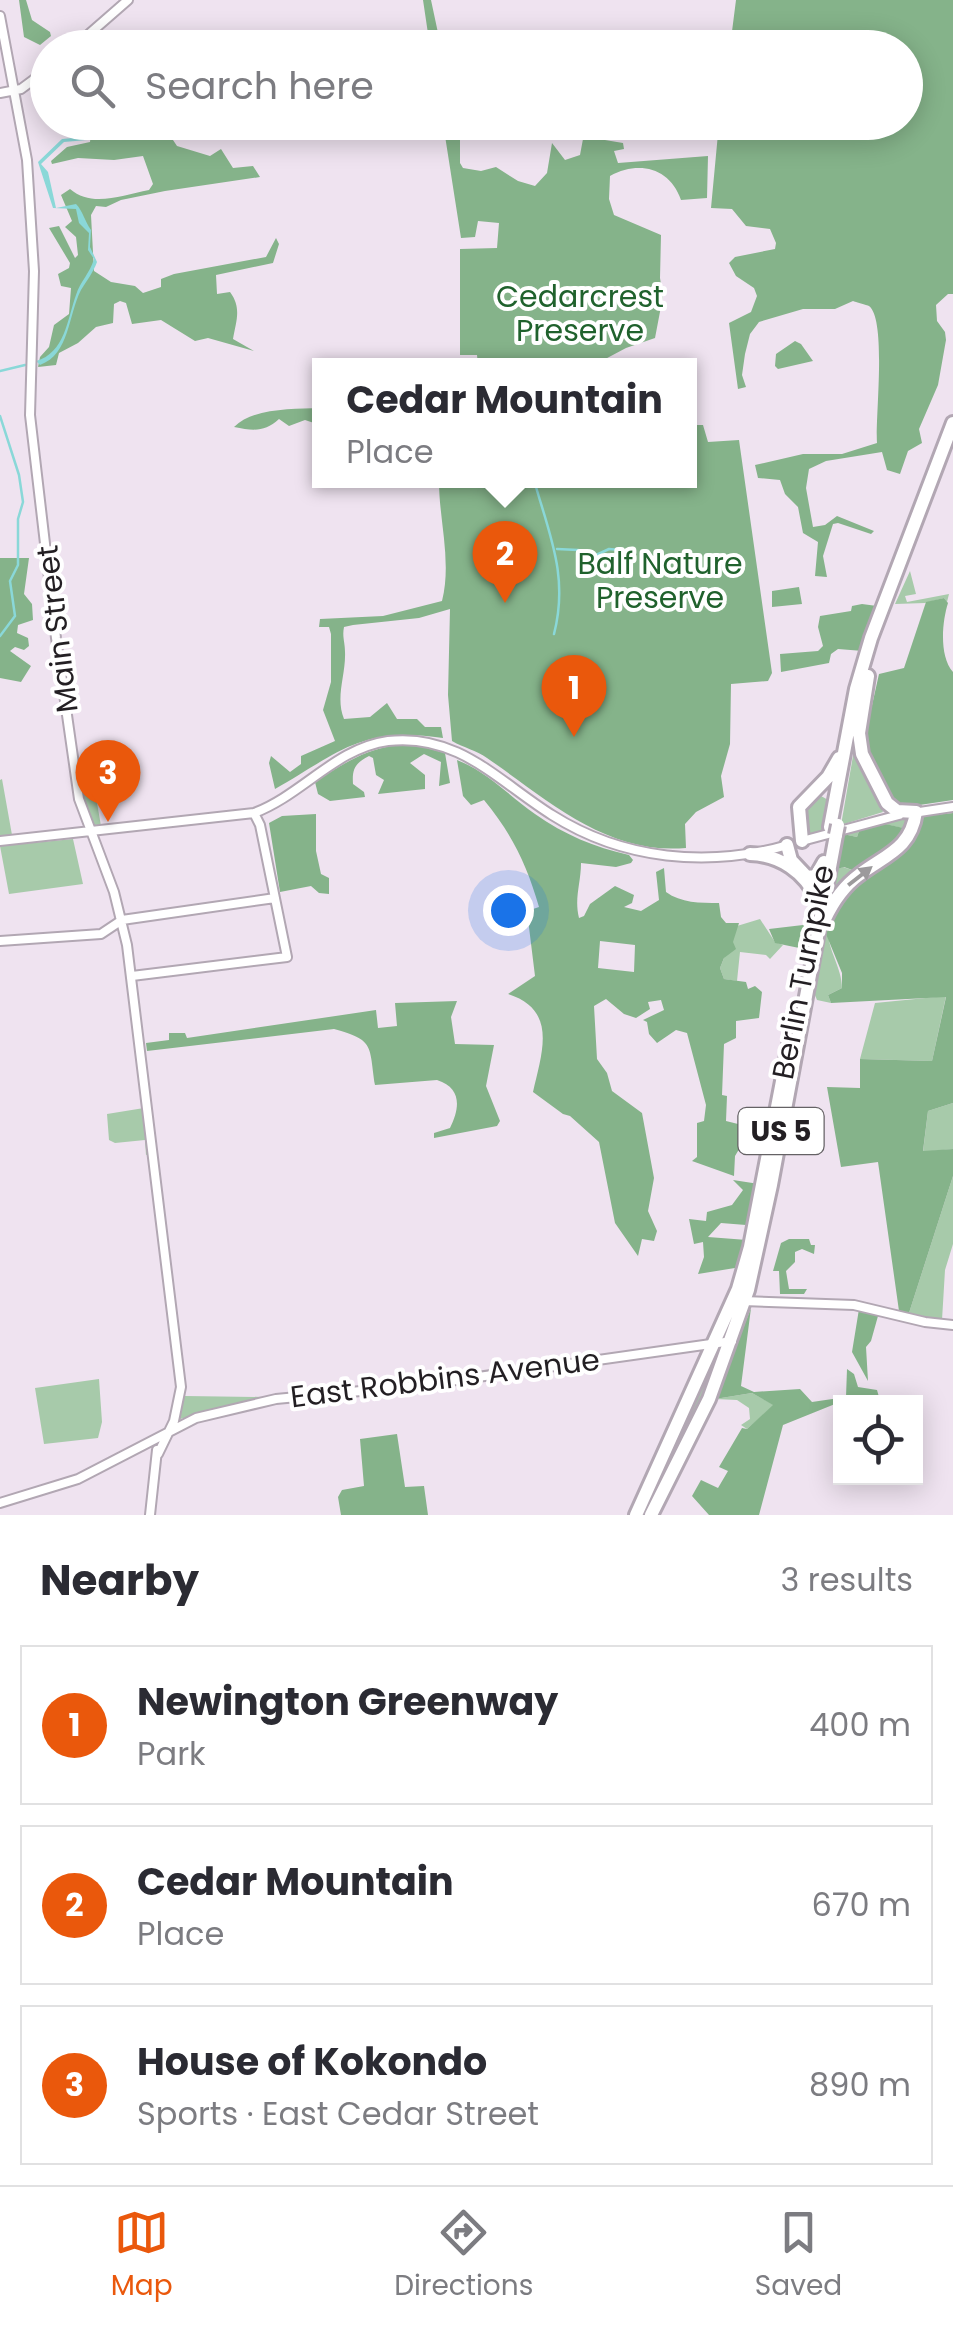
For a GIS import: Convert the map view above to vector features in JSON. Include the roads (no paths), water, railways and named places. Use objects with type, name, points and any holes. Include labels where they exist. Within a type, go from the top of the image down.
[{"type":"highway","name":"Berlin Turnpike","points":[[643,1514],[687,1445],[732,1341],[814,950],[834,810],[867,648],[948,450],[953,423]]},
{"type":"highway","name":"Berlin Turnpike","points":[[766,1184],[824,862],[868,676],[900,570]]},
{"type":"highway","points":[[868,676],[859,741],[884,817]]},
{"type":"highway","points":[[817,899],[789,858],[800,804],[834,770],[848,732]]},
{"type":"highway","points":[[814,950],[837,898],[858,876],[906,842],[913,828],[916,812],[894,809],[878,790]]},
{"type":"highway","points":[[793,838],[808,802],[818,794],[830,798],[834,810]]},
{"type":"highway","points":[[750,854],[778,860],[814,877],[824,862]]},
{"type":"highway","name":"Berlin Turnpike","points":[[643,1514],[651,1482],[672,1435],[714,1344],[739,1301]]},
{"type":"highway","points":[[683,1412],[687,1425],[697,1425]]},
{"type":"highway","points":[[672,1435],[684,1435],[687,1445]]},
{"type":"main road","points":[[94,30],[128,0]]},
{"type":"main road","name":"Main Street","points":[[0,16],[27,160],[32,244],[30,414],[76,780],[122,920],[132,976],[181,1387],[167,1432]]},
{"type":"main road","points":[[0,93],[30,85]]},
{"type":"main road","points":[[0,842],[254,812],[284,799],[363,747],[402,740],[458,750],[552,815],[604,841],[676,857],[750,854],[793,838],[884,817],[953,807]]},
{"type":"main road","points":[[132,976],[288,957],[254,812]]},
{"type":"main road","points":[[0,941],[101,934],[122,920],[275,898]]},
{"type":"main road","points":[[739,1301],[854,1305],[953,1325]]},
{"type":"main road","name":"East Robbins Avenue","points":[[0,1503],[78,1479],[196,1418],[276,1398],[414,1386],[732,1341]]},
{"type":"main road","points":[[150,1515],[158,1454],[167,1432]]},
{"type":"water","points":[[61,140],[87,140],[64,142],[41,164],[48,172],[56,208],[76,204],[80,210],[91,230],[90,247],[97,262],[81,290],[63,343],[50,360],[40,365],[36,361],[46,357],[59,343],[78,290],[94,259],[88,250],[89,233],[79,223],[76,209],[53,208],[38,162]]},
{"type":"waterway","points":[[0,371],[25,365]]},
{"type":"waterway","points":[[0,416],[19,475],[23,502],[18,519],[18,565],[10,581],[15,616],[0,636]]},
{"type":"waterway","points":[[536,488],[558,574],[554,634]]},
{"type":"waterway","points":[[557,549],[594,556],[609,549],[620,550]]},
{"type":"place","name":"Cedar Mountain","points":[[505,603]]},
{"type":"place","name":"Newington Greenway","points":[[574,737]]},
{"type":"place","name":"House of Kokondo","points":[[108,822]]},
{"type":"park label","name":"Cedarcrest Preserve","points":[[580,313]]},
{"type":"park label","name":"Balf Nature Preserve","points":[[660,580]]}]
